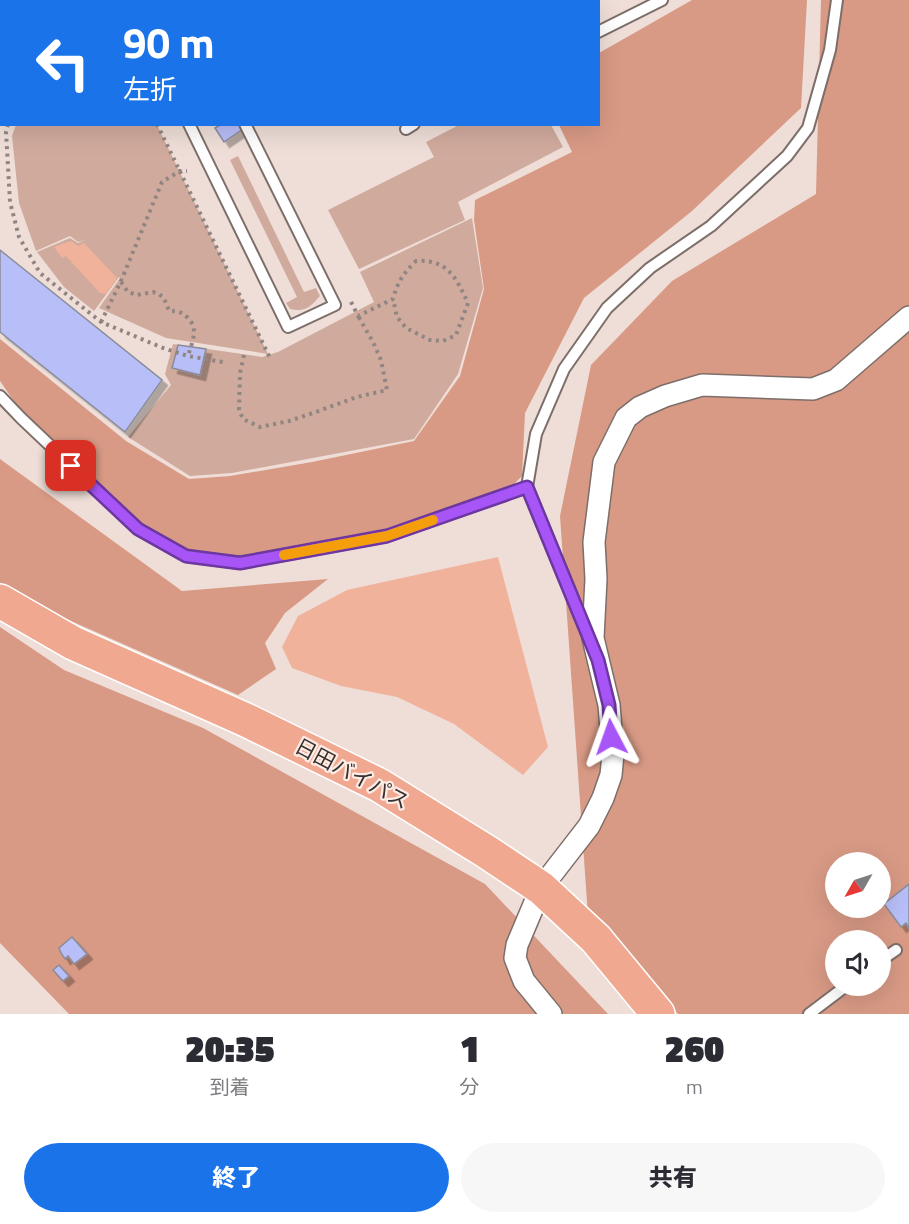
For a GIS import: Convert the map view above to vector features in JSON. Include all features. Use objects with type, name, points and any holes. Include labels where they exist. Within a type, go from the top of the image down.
[{"type":"highway","name":"日田バイパス","points":[[0,601],[73,643],[246,720],[379,785],[487,852],[541,888],[596,939],[658,1014]]},
{"type":"street","points":[[551,1014],[524,981],[515,958],[541,888],[589,826],[611,775],[613,754],[609,705],[593,638],[596,579],[594,542],[604,462],[626,418],[640,407],[665,396],[702,386],[813,389],[836,380],[909,317]]},
{"type":"lane","points":[[600,31],[662,0]]},
{"type":"lane","points":[[598,660],[527,487],[536,434],[564,369],[607,308],[650,268],[711,226],[787,156],[808,128],[830,50],[837,0]]},
{"type":"lane","points":[[190,126],[288,327],[335,305],[246,126]]},
{"type":"lane","points":[[0,396],[138,529],[186,556],[240,563],[387,536],[527,487]]},
{"type":"lane","points":[[891,953],[896,950]]},
{"type":"lane","points":[[809,1014],[833,996]]},
{"type":"path","points":[[8,126],[10,202],[18,237],[40,273],[100,322],[188,356],[223,362]]},
{"type":"path","points":[[158,126],[270,358]]},
{"type":"path","points":[[100,322],[121,281],[162,182],[180,171],[187,171]]},
{"type":"path","points":[[358,316],[393,299],[403,274],[416,261],[429,260],[442,266],[455,278],[468,303],[456,335],[443,341],[430,340],[406,328],[397,317],[393,299]]},
{"type":"path","points":[[121,281],[128,292],[136,295],[153,292],[159,294],[164,298],[169,311],[182,313],[193,324],[195,333],[188,356]]},
{"type":"path","points":[[244,355],[240,373],[239,410],[243,419],[260,427],[289,421],[357,397],[387,390],[381,360],[347,296]]},
{"type":"shaded area","points":[[692,0],[807,0],[801,108],[692,211],[584,298],[525,413],[522,476],[508,490],[387,531],[239,558],[189,550],[139,524],[22,413],[0,381],[0,339],[126,441],[189,479],[230,476],[414,441],[460,376],[484,289],[474,220],[475,200],[572,152],[559,126],[600,126],[600,52]]},
{"type":"shaded area","points":[[821,0],[909,0],[909,1014],[678,1014],[588,916],[560,516],[591,365],[672,281],[816,194]]},
{"type":"shaded area","points":[[16,126],[157,126],[268,354],[166,338],[99,308],[119,277],[94,311],[64,287],[37,252],[70,238],[78,243],[84,240],[78,242],[70,236],[36,251],[19,203],[12,136]]},
{"type":"shaded area","points":[[457,126],[552,126],[563,147],[458,202],[465,220],[359,269],[328,210],[434,157],[426,142]]},
{"type":"shaded area","points":[[238,156],[304,292],[316,288],[320,296],[307,308],[290,309],[286,303],[297,297],[230,160]]},
{"type":"shaded area","points":[[472,218],[483,288],[458,374],[414,439],[232,473],[190,476],[128,437],[171,385],[165,374],[173,344],[262,357],[278,352],[374,302],[360,272]]},
{"type":"shaded area","points":[[71,241],[78,246],[84,243],[117,278],[106,294],[100,293],[66,256],[62,258],[54,247]]},
{"type":"shaded area","points":[[0,459],[182,591],[328,579],[285,613],[265,643],[276,669],[238,695],[10,594],[0,587]]},
{"type":"shaded area","points":[[498,557],[548,747],[523,775],[454,724],[397,697],[341,686],[292,668],[282,647],[298,616],[347,590]]},
{"type":"shaded area","points":[[0,627],[64,670],[203,728],[485,884],[608,1014],[69,1014],[0,943]]},
{"type":"building","points":[[241,126],[243,129],[224,142],[215,128]]},
{"type":"building","points":[[0,250],[162,380],[125,432],[0,332]]},
{"type":"building","points":[[178,345],[206,349],[200,375],[172,368]]},
{"type":"building","points":[[909,884],[909,928],[906,923],[901,927],[891,913],[891,898]]},
{"type":"building","points":[[72,937],[87,954],[74,964],[68,956],[65,959],[59,948]]},
{"type":"building","points":[[59,965],[69,976],[63,981],[53,970]]},
{"type":"slow traffic","points":[[284,555],[387,536],[433,520]]},
{"type":"route","points":[[71,466],[138,529],[186,556],[240,563],[387,536],[527,487],[598,660],[609,705],[611,737]]}]
